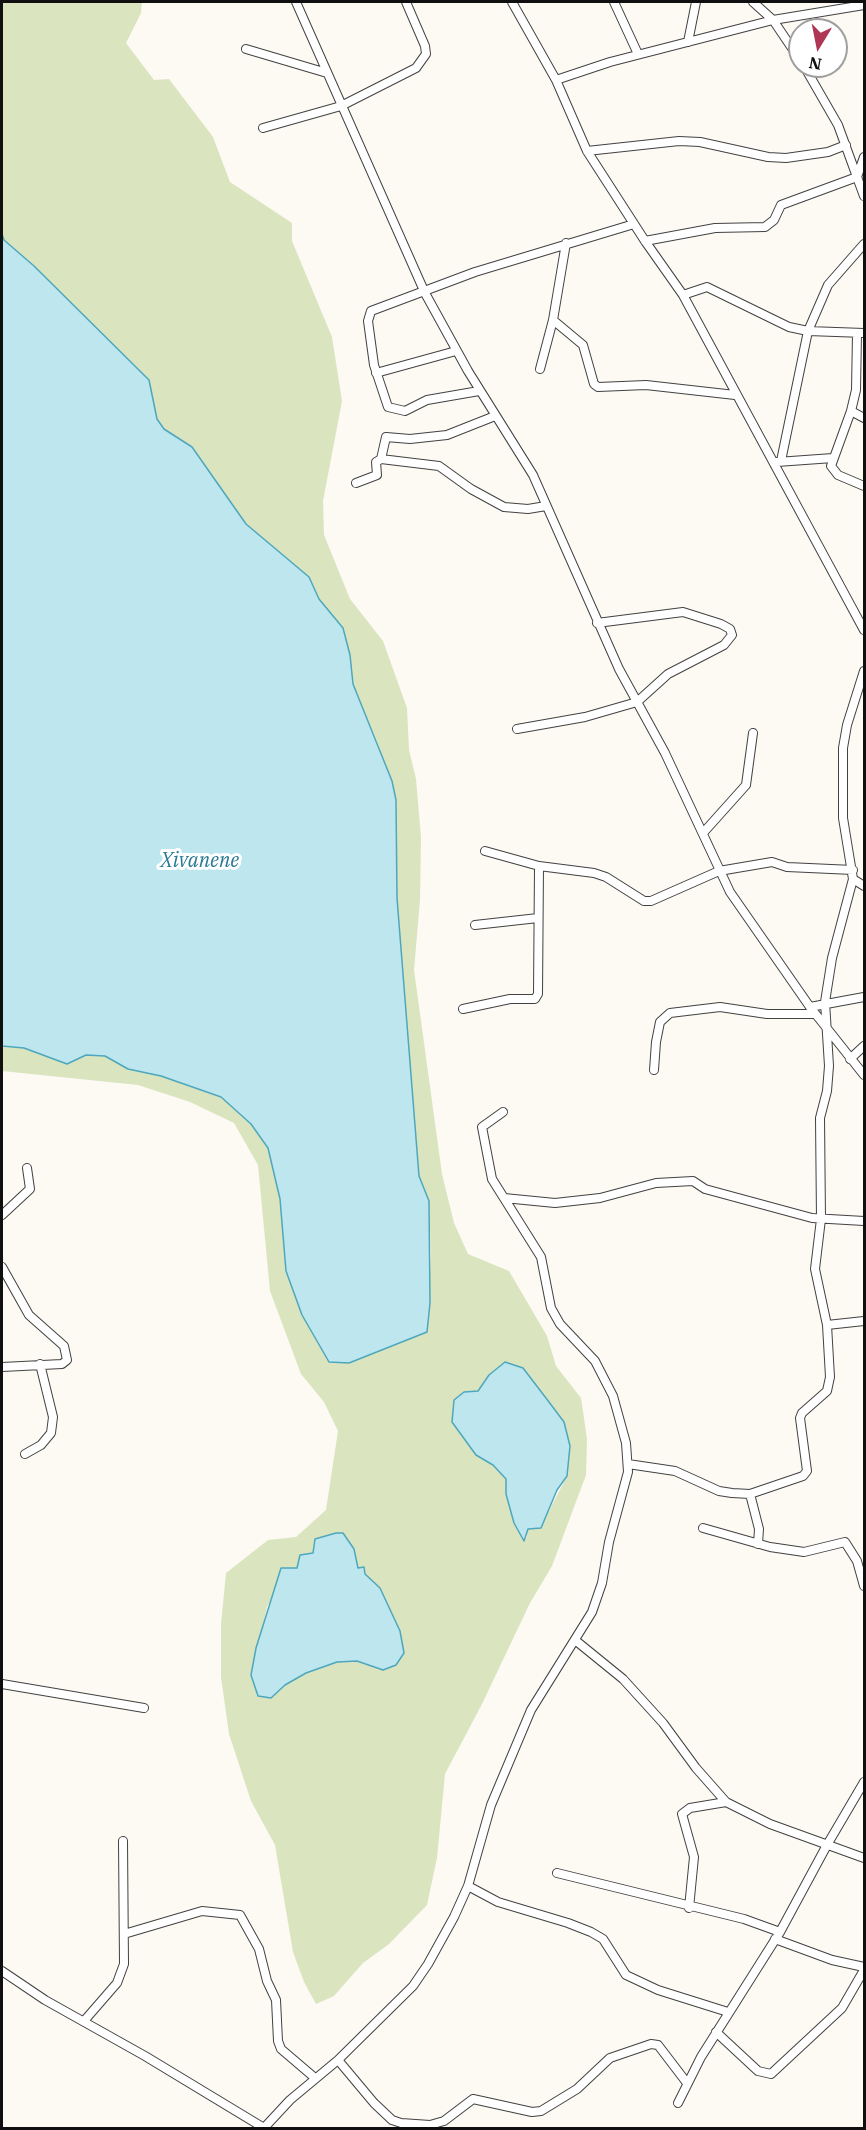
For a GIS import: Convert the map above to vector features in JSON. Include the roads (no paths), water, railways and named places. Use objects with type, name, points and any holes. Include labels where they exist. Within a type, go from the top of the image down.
[{"type":"street","points":[[296,2],[425,293],[479,391],[533,475],[572,558],[597,623],[704,833],[719,871],[759,937],[815,1014],[864,1074]]},
{"type":"street","points":[[263,128],[341,106],[416,68],[422,62],[425,46],[406,2]]},
{"type":"street","points":[[512,2],[556,81],[587,151],[683,295],[735,395],[778,462],[864,630]]},
{"type":"street","points":[[614,2],[638,54]]},
{"type":"street","points":[[688,42],[696,2]]},
{"type":"street","points":[[753,2],[772,20],[788,43]]},
{"type":"street","points":[[556,81],[638,54],[772,20],[864,5]]},
{"type":"street","points":[[246,49],[327,73]]},
{"type":"street","points":[[811,78],[838,125],[864,196]]},
{"type":"street","points":[[587,151],[679,141],[700,142],[768,157],[786,158],[828,152],[846,145]]},
{"type":"street","points":[[857,177],[864,157]]},
{"type":"street","points":[[645,241],[715,228],[765,227],[774,220],[781,205],[857,177]]},
{"type":"street","points":[[479,391],[427,400],[405,411],[394,410],[385,402],[376,373],[368,321],[371,311],[425,293],[475,272],[634,224]]},
{"type":"street","points":[[540,369],[553,320],[566,243]]},
{"type":"street","points":[[778,462],[808,331],[828,285],[864,244]]},
{"type":"street","points":[[683,295],[707,287],[789,327],[808,331],[861,334],[856,390],[851,411],[833,458],[833,471],[864,486]]},
{"type":"street","points":[[553,320],[583,345],[594,384],[598,387],[646,385],[735,395]]},
{"type":"street","points":[[376,373],[456,351]]},
{"type":"street","points":[[851,411],[864,418]]},
{"type":"street","points":[[381,459],[386,437],[410,439],[447,435],[495,416]]},
{"type":"street","points":[[778,462],[833,458]]},
{"type":"street","points":[[356,483],[375,477],[377,474],[376,460],[439,466],[471,489],[504,507],[528,509],[546,506]]},
{"type":"street","points":[[517,729],[585,717],[637,702],[668,674],[724,645],[731,639],[730,629],[683,612],[597,623]]},
{"type":"street","points":[[628,1464],[675,1471],[719,1491],[750,1494],[806,1474],[800,1418],[827,1391],[830,1377],[827,1325],[815,1269],[820,1219],[820,1118],[827,1091],[829,1066],[825,1002],[835,947],[853,879],[843,818],[843,748],[847,725],[864,671]]},
{"type":"street","points":[[704,833],[746,785],[753,734]]},
{"type":"street","points":[[485,851],[539,866],[594,873],[606,877],[644,901],[651,901],[719,871],[772,861],[787,867],[853,870]]},
{"type":"street","points":[[463,1009],[499,1000],[535,999],[538,994],[539,866]]},
{"type":"street","points":[[853,879],[864,886]]},
{"type":"street","points":[[475,925],[538,918]]},
{"type":"street","points":[[810,1006],[864,997]]},
{"type":"street","points":[[654,1070],[660,1022],[670,1013],[720,1007],[767,1014],[815,1014]]},
{"type":"street","points":[[850,1059],[864,1046]]},
{"type":"street","points":[[2,1971],[264,2128],[290,2100],[338,2060],[413,1986],[449,1927],[468,1886],[491,1805],[531,1710],[598,1599],[628,1464],[613,1396],[595,1361],[560,1324],[551,1308],[541,1257],[492,1179],[482,1126],[503,1112]]},
{"type":"street","points":[[2,1215],[18,1203],[30,1189],[27,1168]]},
{"type":"street","points":[[504,1198],[555,1203],[600,1198],[656,1183],[693,1181],[705,1190],[820,1219],[864,1221]]},
{"type":"street","points":[[2,1267],[29,1315],[64,1346],[68,1360],[62,1364],[2,1367]]},
{"type":"street","points":[[827,1325],[864,1321]]},
{"type":"street","points":[[25,1454],[42,1445],[51,1433],[52,1417],[40,1364]]},
{"type":"street","points":[[750,1494],[759,1529],[758,1544]]},
{"type":"street","points":[[703,1528],[758,1544],[804,1552],[845,1542],[851,1548],[857,1561],[864,1586]]},
{"type":"street","points":[[575,1640],[623,1679],[663,1723],[696,1768],[726,1802],[770,1824],[864,1858]]},
{"type":"street","points":[[2,1684],[144,1708]]},
{"type":"street","points":[[678,2103],[716,2032],[778,1935],[826,1845],[864,1782]]},
{"type":"street","points":[[689,1908],[695,1866],[682,1814],[690,1808],[726,1802]]},
{"type":"street","points":[[84,2021],[121,1974],[124,1934],[123,1841]]},
{"type":"street","points":[[557,1873],[689,1908],[744,1919],[831,1960],[864,1968],[842,2008],[771,2074],[758,2071],[716,2032]]},
{"type":"street","points":[[468,1886],[498,1902],[591,1932],[603,1939],[626,1975],[658,1990],[728,2013]]},
{"type":"street","points":[[124,1934],[202,1911],[240,1915],[259,1949],[267,1981],[276,2000],[278,2041],[281,2049],[315,2078]]},
{"type":"street","points":[[338,2060],[374,2103],[392,2120],[401,2123],[430,2125],[444,2121],[473,2099],[532,2112],[541,2111],[577,2089],[610,2058],[651,2044],[658,2045],[687,2084]]},
{"type":"water","name":"Xivanene","points":[[2,234],[4,240],[34,266],[149,380],[157,419],[164,429],[192,447],[246,524],[309,577],[319,599],[343,628],[350,655],[353,684],[392,781],[396,800],[397,898],[419,1176],[429,1201],[430,1303],[427,1332],[349,1363],[329,1362],[302,1315],[286,1271],[280,1199],[268,1148],[251,1124],[221,1097],[161,1076],[128,1069],[105,1056],[86,1055],[67,1064],[24,1048],[2,1046]]},
{"type":"water","points":[[505,1362],[523,1368],[564,1422],[570,1446],[567,1476],[557,1490],[541,1528],[528,1529],[524,1541],[514,1523],[506,1494],[506,1479],[493,1465],[476,1455],[452,1422],[454,1400],[464,1392],[478,1391],[489,1375]]},
{"type":"water","points":[[343,1533],[354,1549],[358,1568],[364,1567],[365,1574],[380,1588],[400,1631],[404,1653],[396,1665],[383,1670],[357,1661],[337,1662],[306,1673],[285,1685],[271,1698],[258,1696],[251,1675],[256,1648],[281,1568],[297,1568],[300,1555],[313,1553],[315,1539]]}]
